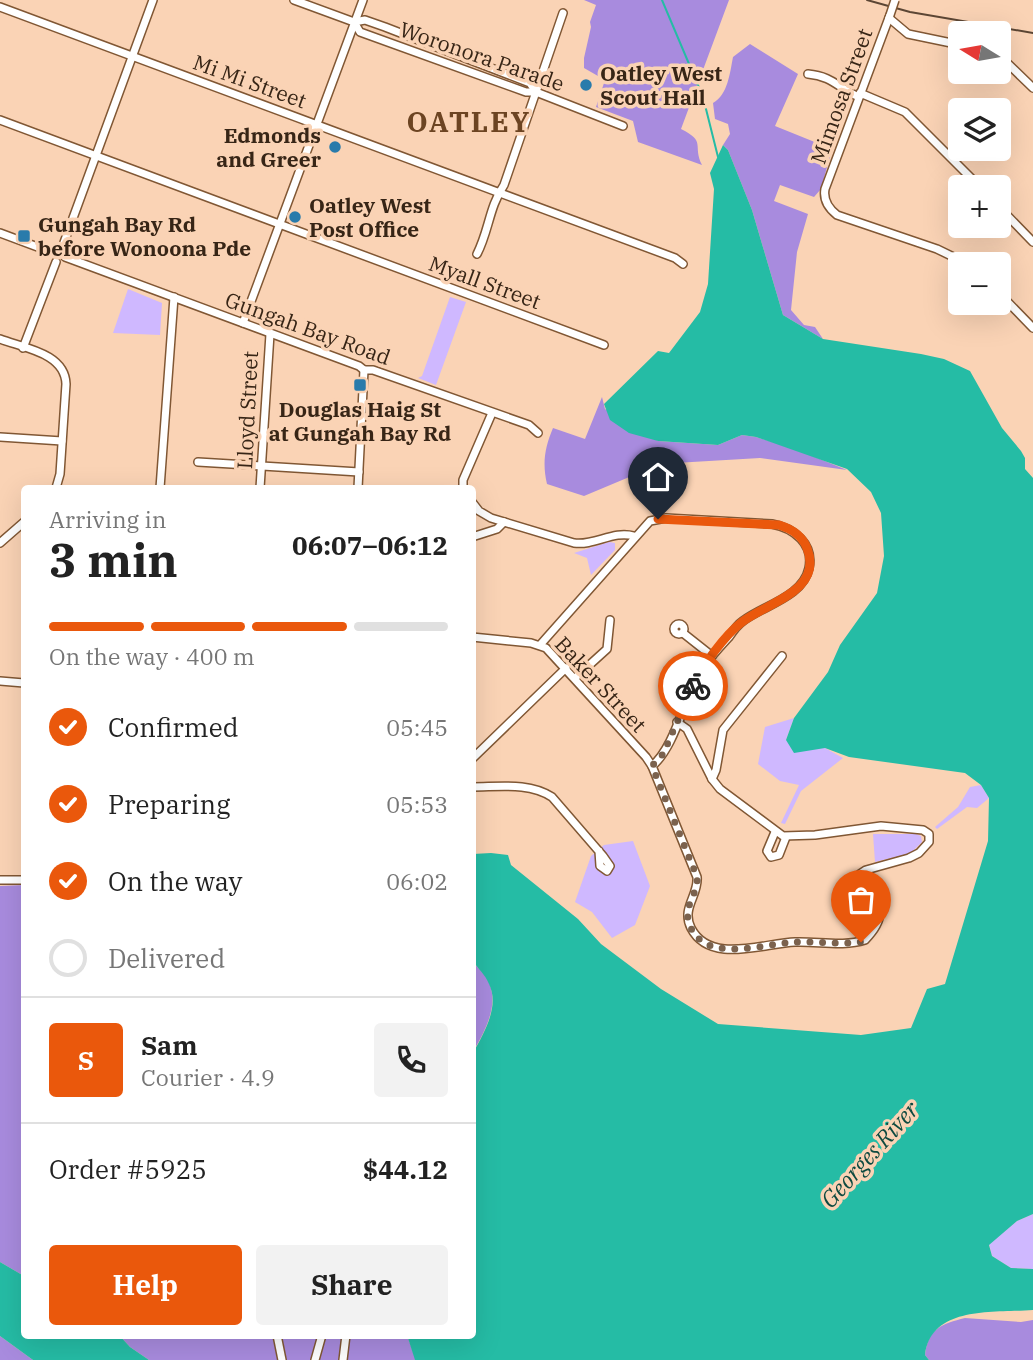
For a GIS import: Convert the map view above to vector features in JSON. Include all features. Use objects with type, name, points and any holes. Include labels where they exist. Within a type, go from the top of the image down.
[{"type":"street","points":[[56,262],[65,257],[62,248],[153,0]]},
{"type":"street","name":"Woronora Parade","points":[[294,0],[354,22],[360,32],[526,92],[536,92],[623,126]]},
{"type":"street","points":[[243,323],[363,0]]},
{"type":"street","name":"Mimosa Street","points":[[895,0],[825,189],[827,204],[837,215],[948,254]]},
{"type":"street","name":"Mi Mi Street","points":[[0,7],[675,258],[683,264]]},
{"type":"street","points":[[477,254],[494,200],[504,185],[563,13]]},
{"type":"street","points":[[889,16],[904,32],[912,36],[948,43]]},
{"type":"street","points":[[354,22],[365,20],[530,83],[536,92]]},
{"type":"street","points":[[398,46],[402,36]]},
{"type":"street","points":[[452,65],[455,55]]},
{"type":"street","points":[[485,77],[488,68]]},
{"type":"street","points":[[1012,68],[1033,88]]},
{"type":"street","points":[[808,74],[836,82],[847,92],[905,112],[968,175]]},
{"type":"street","name":"Myall Street","points":[[0,120],[604,345]]},
{"type":"street","points":[[1011,219],[1033,242]]},
{"type":"street","points":[[0,233],[51,252]]},
{"type":"street","points":[[51,252],[62,248]]},
{"type":"street","points":[[51,252],[51,257],[56,262]]},
{"type":"street","name":"Gungah Bay Road","points":[[65,257],[359,366],[363,370],[373,370],[529,425],[538,433]]},
{"type":"street","points":[[23,348],[56,262]]},
{"type":"street","points":[[160,485],[174,298]]},
{"type":"street","points":[[1011,305],[1033,328]]},
{"type":"street","name":"Lloyd Street","points":[[260,485],[270,334]]},
{"type":"street","points":[[0,339],[61,365],[66,378],[60,474],[57,485]]},
{"type":"street","points":[[358,485],[363,370]]},
{"type":"street","points":[[462,485],[492,413]]},
{"type":"street","points":[[0,438],[62,441]]},
{"type":"street","points":[[198,462],[359,472]]},
{"type":"street","points":[[476,506],[486,515],[504,522],[577,544],[620,535],[634,537]]},
{"type":"street","points":[[540,645],[650,521],[666,517],[779,525],[792,530],[804,543],[809,554],[809,567],[802,584],[742,622],[712,656],[697,678],[663,754],[652,766]]},
{"type":"street","points":[[476,536],[497,529],[504,522]]},
{"type":"street","points":[[0,543],[21,525]]},
{"type":"street","points":[[575,678],[607,649],[610,620]]},
{"type":"street","points":[[683,633],[712,656]]},
{"type":"street","name":"Baker Street","points":[[476,637],[540,645],[553,653],[652,766],[697,877],[697,885],[688,908],[688,920],[696,936],[714,946],[743,950],[790,942],[857,942],[869,937],[880,913],[877,904],[859,886],[860,874],[914,855],[923,849],[930,839],[929,834],[923,830],[881,826],[786,837]]},
{"type":"street","points":[[712,779],[723,730],[782,656]]},
{"type":"street","points":[[476,755],[566,668]]},
{"type":"street","points":[[0,681],[21,683]]},
{"type":"street","points":[[677,722],[687,729],[712,779],[720,789],[775,832],[786,837],[779,855],[771,857],[767,851],[775,832]]},
{"type":"street","points":[[476,787],[525,787],[544,792],[552,797],[599,851]]},
{"type":"street","points":[[0,880],[21,880]]},
{"type":"street","points":[[278,1339],[282,1360]]},
{"type":"street","points":[[315,1360],[321,1339]]},
{"type":"street","points":[[343,1360],[346,1339]]},
{"type":"shaded area","points":[[584,0],[729,0],[681,129],[694,137],[702,165],[638,142],[633,121],[596,107],[605,80],[584,68],[590,22],[596,5]]},
{"type":"shaded area","points":[[750,44],[798,74],[775,126],[832,149],[821,189],[814,197],[780,185],[774,201],[808,214],[797,252],[791,310],[804,325],[815,327],[823,339],[783,315],[752,210],[728,150],[723,145],[730,134],[728,124],[715,119],[713,103],[725,89],[733,57]]},
{"type":"shaded area","points":[[128,289],[162,303],[160,335],[113,333]]},
{"type":"shaded area","points":[[450,297],[466,302],[436,385],[418,378],[422,376]]},
{"type":"shaded area","points":[[602,397],[605,409],[658,441],[718,445],[742,435],[756,437],[847,470],[760,458],[675,463],[646,470],[584,496],[547,484],[545,455],[553,428],[585,439]]},
{"type":"shaded area","points":[[609,542],[615,543],[615,550],[591,575],[587,558],[574,553]]},
{"type":"shaded area","points":[[794,718],[786,740],[825,748],[843,758],[801,791],[785,824],[781,823],[799,785],[780,781],[758,764],[765,727]]},
{"type":"shaded area","points":[[981,785],[989,798],[977,808],[967,807],[937,829],[935,827],[958,807],[970,787]]},
{"type":"shaded area","points":[[873,834],[916,834],[921,836],[922,842],[911,853],[875,862]]},
{"type":"shaded area","points":[[633,841],[650,886],[635,925],[612,938],[592,912],[575,902],[591,856],[604,845]]},
{"type":"shaded area","points":[[21,885],[21,1274],[0,1262],[0,886]]},
{"type":"shaded area","points":[[476,965],[490,984],[492,993],[490,1014],[476,1047]]},
{"type":"shaded area","points":[[1033,1214],[1033,1269],[1011,1268],[992,1256],[989,1244],[1017,1221]]},
{"type":"shaded area","points":[[965,1318],[1021,1322],[1033,1320],[1033,1360],[929,1360],[925,1355],[933,1333],[943,1325]]},
{"type":"shaded area","points":[[0,1336],[33,1360],[0,1360]]},
{"type":"shaded area","points":[[123,1339],[408,1339],[416,1360],[149,1360]]},
{"type":"water","name":"Georges River","points":[[723,145],[728,150],[752,210],[783,315],[823,339],[944,359],[970,371],[1002,428],[1021,451],[1025,458],[1025,469],[1033,478],[1033,1214],[1017,1221],[989,1245],[992,1256],[1011,1268],[1033,1269],[1033,1310],[984,1312],[952,1320],[939,1327],[930,1339],[925,1355],[929,1360],[415,1360],[408,1339],[476,1339],[476,1048],[489,1019],[493,1001],[487,980],[476,965],[476,854],[508,855],[511,865],[578,919],[601,944],[661,989],[718,1024],[861,1035],[911,1028],[927,989],[945,984],[988,841],[989,798],[981,785],[965,773],[849,757],[825,748],[794,753],[786,740],[794,718],[828,672],[840,645],[877,593],[884,556],[881,513],[871,492],[847,469],[756,437],[742,435],[718,445],[658,441],[629,433],[610,420],[604,404],[658,351],[669,353],[700,312],[708,284],[714,189],[710,173]]},
{"type":"water","points":[[0,1262],[21,1274],[21,1339],[123,1339],[149,1360],[33,1360],[0,1336]]},
{"type":"waterway","points":[[662,0],[703,97],[718,157]]},
{"type":"railway","points":[[867,0],[910,12],[1033,33]]},
{"type":"way so far","points":[[693,686],[663,754],[652,766],[698,881],[687,915],[692,931],[707,944],[734,950],[790,942],[861,942]]},
{"type":"place","name":"Oatley West Scout Hall","points":[[586,85]]},
{"type":"place","name":"Edmonds and Greer","points":[[335,147]]},
{"type":"place","name":"Oatley West Post Office","points":[[295,217]]},
{"type":"place","name":"Gungah Bay Rd before Wonoona Pde","points":[[24,236]]},
{"type":"place","name":"Douglas Haig St at Gungah Bay Rd","points":[[360,385]]},
{"type":"district","name":"OATLEY","points":[[469,121]]},
{"type":"route","points":[[658,519],[666,517],[779,525],[796,533],[809,554],[809,567],[802,584],[738,625],[702,669],[693,686]]}]
